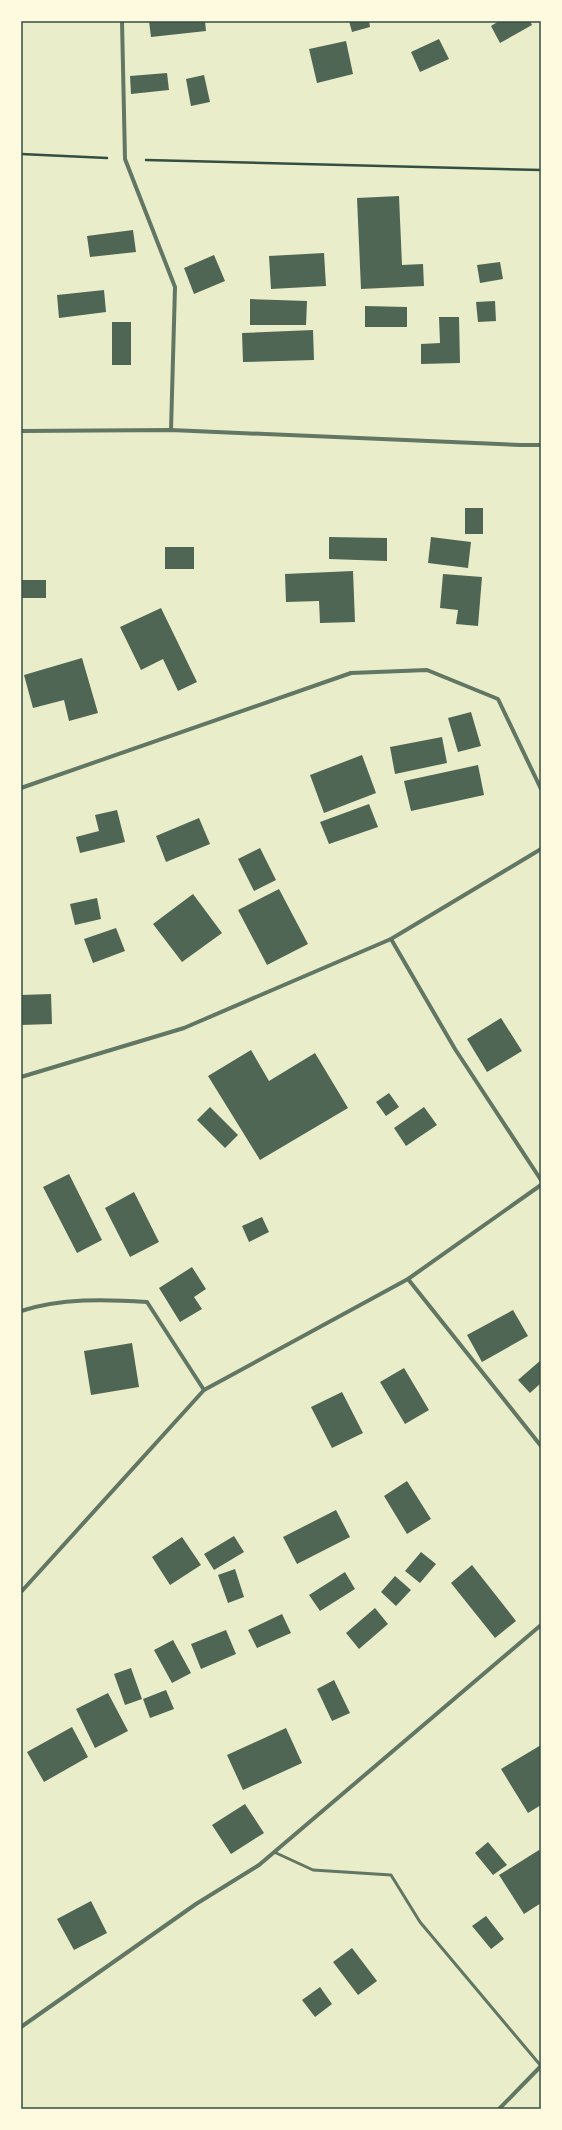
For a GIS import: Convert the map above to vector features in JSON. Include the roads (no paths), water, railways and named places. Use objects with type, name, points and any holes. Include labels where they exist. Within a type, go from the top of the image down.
[{"type":"street","points":[[122,21],[125,159],[175,287],[171,430]]},
{"type":"street","points":[[21,430],[171,430],[520,446],[541,445]]},
{"type":"street","points":[[21,788],[351,673],[427,670],[498,699],[541,789]]},
{"type":"street","points":[[21,1076],[184,1028],[392,939],[541,849]]},
{"type":"street","points":[[392,939],[455,1049],[541,1180]]},
{"type":"street","points":[[21,1592],[204,1390],[408,1279],[541,1185]]},
{"type":"street","points":[[408,1279],[541,1446]]},
{"type":"street","points":[[21,1311],[39,1305],[106,1299],[147,1302],[204,1390]]},
{"type":"street","points":[[21,2027],[196,1904],[259,1865],[541,1626]]},
{"type":"street","points":[[499,2109],[541,2066]]},
{"type":"lane","points":[[274,1852],[313,1870],[392,1875],[420,1922],[541,2066]]}]
